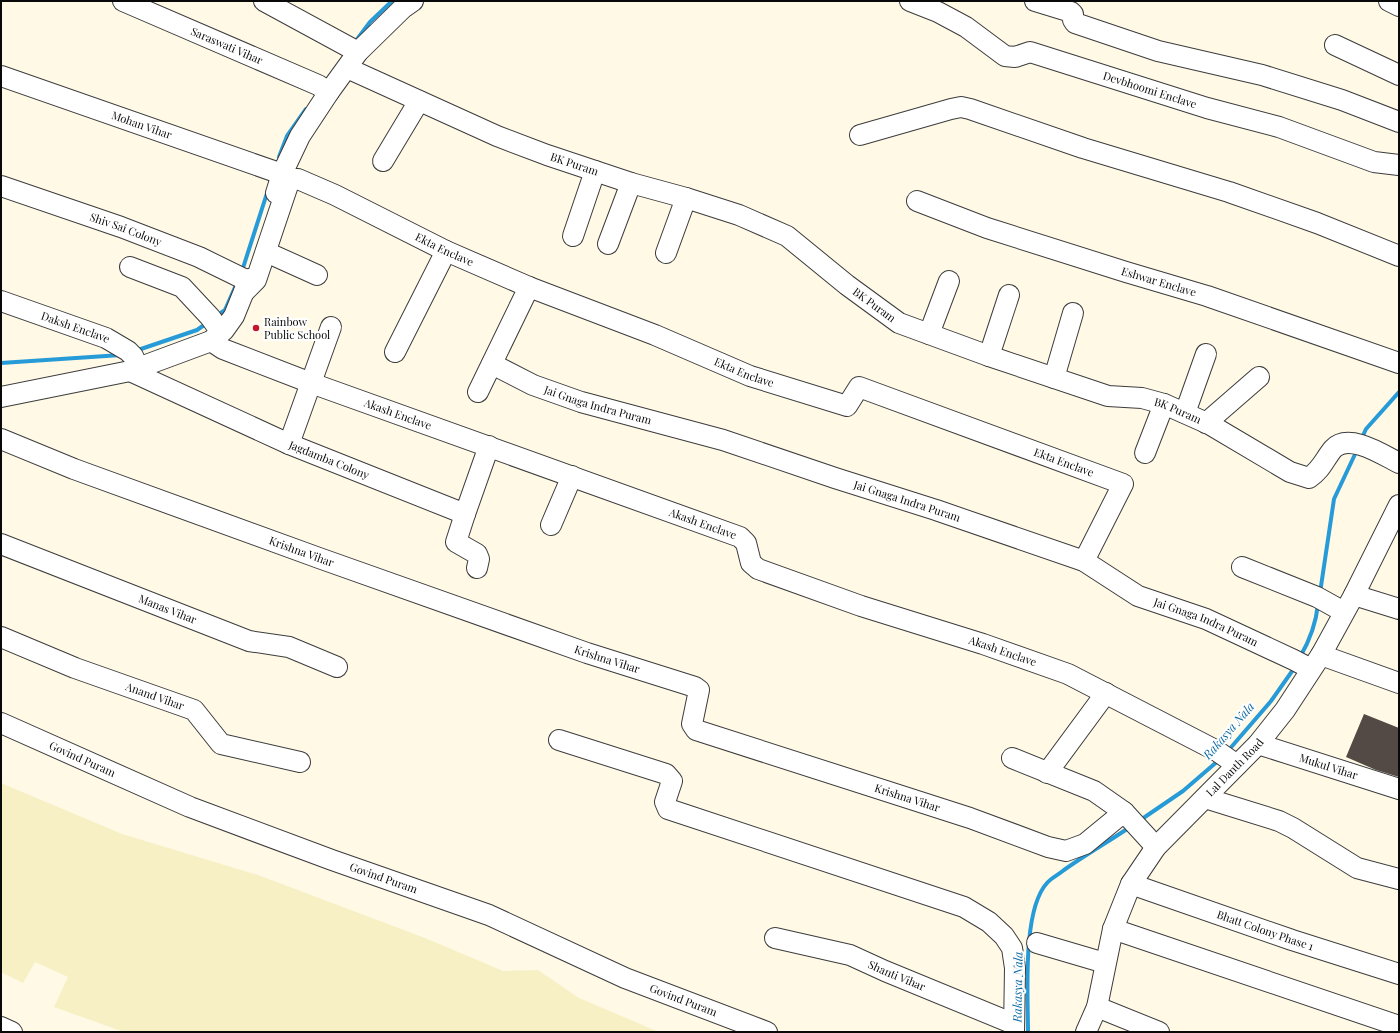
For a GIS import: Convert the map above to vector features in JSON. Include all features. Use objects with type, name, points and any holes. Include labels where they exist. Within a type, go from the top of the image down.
[{"type":"street","name":"Saraswati Vihar","points":[[123,1],[324,89]]},
{"type":"street","name":"BK Puram","points":[[264,1],[351,54],[419,101],[497,136],[547,155],[632,184],[686,198],[739,216],[787,236],[847,285],[900,323],[988,356],[1108,396],[1142,398],[1164,404],[1206,423],[1290,472],[1310,478],[1318,472],[1334,448],[1341,443],[1361,445],[1399,463]]},
{"type":"street","name":"Devbhoomi Enclave","points":[[910,1],[938,12],[966,26],[1005,56],[1015,57],[1030,52],[1207,108],[1279,127],[1374,162],[1399,165]]},
{"type":"street","points":[[1035,1],[1072,12],[1075,23],[1158,51],[1262,75],[1342,100],[1399,122]]},
{"type":"street","points":[[1388,1],[1399,6]]},
{"type":"street","points":[[1,397],[132,362],[214,328],[234,316],[243,282],[279,174],[324,89],[351,54],[402,3]]},
{"type":"street","points":[[1335,45],[1399,75]]},
{"type":"street","name":"Mohan Vihar","points":[[1,76],[279,174]]},
{"type":"street","points":[[383,161],[419,101]]},
{"type":"street","points":[[860,135],[950,109],[961,107],[970,109],[1083,148],[1237,195],[1318,223],[1399,256]]},
{"type":"street","points":[[573,236],[595,171]]},
{"type":"street","points":[[243,282],[256,280],[266,252],[279,174]]},
{"type":"street","name":"Ekta Enclave","points":[[279,174],[293,179],[298,179],[335,195],[446,251],[529,287],[655,335],[750,376],[847,406],[859,387],[1122,484],[1084,561]]},
{"type":"street","points":[[608,244],[632,184]]},
{"type":"street","name":"Shiv Sai Colony","points":[[1,186],[121,227],[199,257],[243,282]]},
{"type":"street","points":[[666,253],[686,198]]},
{"type":"street","name":"Eshwar Enclave","points":[[917,201],[987,228],[1207,296],[1399,364]]},
{"type":"street","points":[[395,352],[446,251]]},
{"type":"street","points":[[266,252],[317,275]]},
{"type":"street","name":"Akash Enclave","points":[[130,267],[182,287],[214,328],[223,349],[311,383],[740,537],[746,543],[751,563],[758,569],[861,606],[983,644],[1068,674],[1227,758]]},
{"type":"street","points":[[929,334],[949,281]]},
{"type":"street","points":[[478,392],[529,287]]},
{"type":"street","points":[[988,356],[1009,294]]},
{"type":"street","name":"Daksh Enclave","points":[[1,301],[106,338],[132,362]]},
{"type":"street","points":[[1054,378],[1073,313]]},
{"type":"street","points":[[289,444],[331,327]]},
{"type":"street","points":[[1185,413],[1206,354]]},
{"type":"street","name":"Jagdamba Colony","points":[[132,362],[289,444],[465,514]]},
{"type":"street","name":"Jai Gnaga Indra Puram","points":[[492,364],[533,385],[581,402],[723,440],[936,510],[1084,561],[1138,596],[1206,619],[1307,662],[1399,683]]},
{"type":"street","points":[[1206,423],[1259,377]]},
{"type":"street","points":[[1145,453],[1164,404]]},
{"type":"street","name":"Krishna Vihar","points":[[1,439],[74,469],[319,558],[587,653],[695,687],[699,690],[692,724],[696,730],[970,818],[1048,847],[1066,851],[1085,844],[1131,818]]},
{"type":"street","points":[[477,568],[479,559],[477,554],[456,542],[489,446]]},
{"type":"street","points":[[551,525],[572,476]]},
{"type":"street","name":"Lal Danth Road","points":[[1086,1032],[1097,1007],[1113,929],[1132,884],[1156,846],[1206,798],[1227,758],[1258,744],[1285,710],[1307,662],[1344,612],[1399,505]]},
{"type":"street","name":"Manas Vihar","points":[[1,544],[249,641],[289,647],[337,667]]},
{"type":"street","points":[[1242,567],[1319,599],[1344,612]]},
{"type":"street","points":[[1354,594],[1399,609]]},
{"type":"street","name":"Anand Vihar","points":[[1,637],[75,668],[194,710],[220,744],[300,762]]},
{"type":"street","points":[[1047,773],[1106,693]]},
{"type":"street","name":"Govind Puram","points":[[1,723],[190,807],[332,860],[489,915],[625,978],[767,1032]]},
{"type":"street","points":[[559,740],[666,774],[672,781],[665,802],[668,809],[964,907],[989,922],[1004,936],[1012,948],[1015,968],[1014,1028]]},
{"type":"street","name":"Mukul Vihar","points":[[1258,744],[1399,789]]},
{"type":"street","points":[[1012,758],[1094,791],[1131,818],[1156,846]]},
{"type":"street","points":[[1206,798],[1278,821],[1293,828],[1357,868],[1399,879]]},
{"type":"street","name":"Bhatt Colony Phase 1","points":[[1132,884],[1292,940],[1399,974]]},
{"type":"street","points":[[1113,929],[1399,1026]]},
{"type":"street","name":"Shanti Vihar","points":[[775,938],[850,955],[1014,1028]]},
{"type":"street","points":[[1037,943],[1105,963]]},
{"type":"street","points":[[1097,1007],[1159,1032]]},
{"type":"street","points":[[1,1027],[12,1032]]},
{"type":"shaded area","points":[[1,783],[122,834],[258,875],[425,938],[503,971],[538,970],[579,998],[659,1032],[124,1032],[54,1007],[68,977],[35,962],[23,983],[1,972]]},
{"type":"building","points":[[1364,714],[1399,728],[1399,777],[1376,770],[1346,757]]},
{"type":"waterway","points":[[355,42],[370,22],[392,1]]},
{"type":"waterway","points":[[279,157],[287,136],[306,109]]},
{"type":"waterway","points":[[242,271],[268,190]]},
{"type":"waterway","points":[[215,317],[225,310],[236,285]]},
{"type":"waterway","points":[[135,351],[197,330],[207,323]]},
{"type":"waterway","points":[[1,363],[121,355]]},
{"type":"waterway","name":"Rakasya Nala","points":[[1361,440],[1366,429],[1399,392]]},
{"type":"waterway","name":"Rakasya Nala","points":[[1320,593],[1334,499],[1357,450]]},
{"type":"waterway","name":"Rakasya Nala","points":[[1300,657],[1312,632],[1318,604]]},
{"type":"waterway","name":"Rakasya Nala","points":[[1227,752],[1271,701],[1295,667]]},
{"type":"waterway","name":"Rakasya Nala","points":[[1139,821],[1183,791],[1219,760]]},
{"type":"waterway","name":"Rakasya Nala","points":[[1028,1032],[1028,954],[1033,913],[1039,896],[1047,883],[1053,878],[1130,827]]},
{"type":"place","name":"Rainbow Public School","points":[[256,328]]}]
